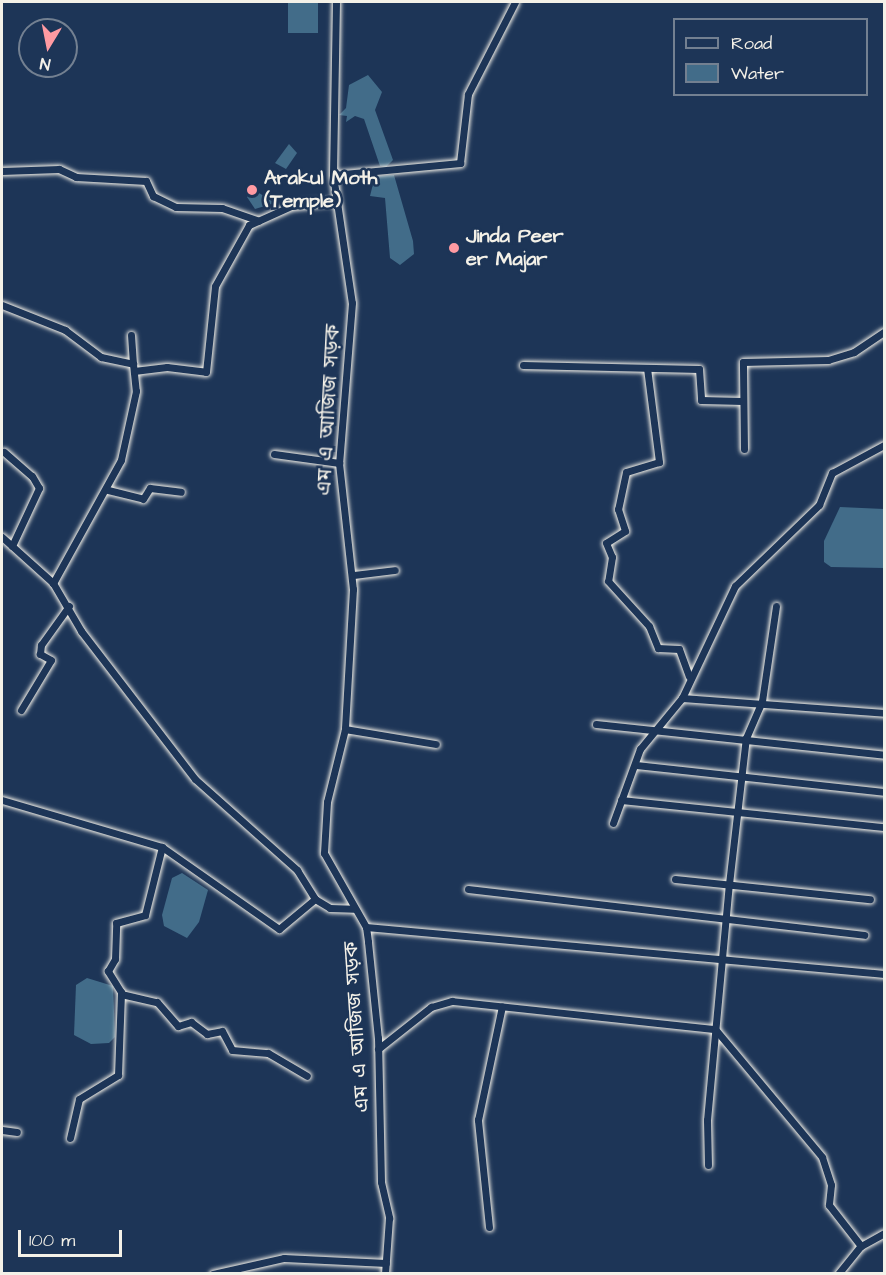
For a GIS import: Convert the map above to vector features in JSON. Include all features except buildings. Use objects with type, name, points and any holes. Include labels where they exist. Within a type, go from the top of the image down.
[{"type":"street","name":"এম এ আজিজ সড়ক","points":[[336,2],[333,175],[352,303],[339,463],[341,521],[353,575],[345,729],[327,801],[324,853],[353,909],[366,927],[378,1049],[385,1274]]},
{"type":"street","points":[[333,175],[460,163],[468,94],[515,2]]},
{"type":"street","points":[[2,171],[59,170],[76,177],[146,181],[153,196],[176,207],[222,208],[259,221]]},
{"type":"street","points":[[2,305],[57,326],[100,357],[134,367],[167,367],[206,372],[215,286],[232,248],[249,225],[291,207],[337,201]]},
{"type":"street","points":[[744,449],[743,362],[828,360],[854,352],[885,332]]},
{"type":"street","points":[[53,583],[108,490],[131,422],[134,367],[131,335]]},
{"type":"street","points":[[523,365],[699,369],[701,400],[742,401]]},
{"type":"street","points":[[646,368],[659,462],[626,472],[618,509],[625,531],[606,543],[612,557],[608,581],[649,626],[658,648],[679,650],[689,676]]},
{"type":"street","points":[[613,823],[636,765],[655,730],[682,698],[689,676],[724,602],[742,577],[819,505],[832,473],[885,445]]},
{"type":"street","points":[[4,452],[32,476],[39,488],[12,546]]},
{"type":"street","points":[[274,454],[339,463]]},
{"type":"street","points":[[108,490],[143,499],[150,488],[181,492]]},
{"type":"street","points":[[2,537],[53,583],[69,606],[81,631],[195,779],[297,870],[315,899],[330,908],[353,909]]},
{"type":"street","points":[[353,575],[395,570]]},
{"type":"street","points":[[21,710],[51,660],[40,654],[41,645],[69,606]]},
{"type":"street","points":[[708,1165],[715,1029],[729,884],[740,812],[746,738],[762,701],[776,606]]},
{"type":"street","points":[[682,698],[762,701],[885,713]]},
{"type":"street","points":[[596,724],[746,738],[885,755]]},
{"type":"street","points":[[345,729],[436,744]]},
{"type":"street","points":[[636,765],[885,792]]},
{"type":"street","points":[[2,800],[162,848],[279,929],[315,899]]},
{"type":"street","points":[[621,800],[885,827]]},
{"type":"street","points":[[70,1138],[79,1099],[118,1075],[121,994],[108,971],[115,959],[116,923],[145,915],[162,848]]},
{"type":"street","points":[[675,879],[870,899]]},
{"type":"street","points":[[468,889],[864,935]]},
{"type":"street","points":[[366,927],[723,957],[885,974]]},
{"type":"street","points":[[121,994],[157,1002],[178,1026],[191,1022],[207,1034],[222,1031],[232,1050],[268,1053],[307,1076]]},
{"type":"street","points":[[378,1049],[431,1007],[452,1001],[715,1029],[822,1157],[831,1185],[829,1205],[861,1246]]},
{"type":"street","points":[[489,1227],[478,1120],[502,1006]]},
{"type":"street","points":[[2,1130],[17,1132]]},
{"type":"street","points":[[838,1274],[861,1246],[885,1233]]},
{"type":"street","points":[[213,1274],[285,1258],[386,1263]]},
{"type":"water","points":[[288,2],[318,2],[318,33],[288,33]]},
{"type":"water","points":[[368,75],[382,92],[375,110],[393,160],[386,167],[380,166],[364,119],[355,116],[346,122],[347,116],[339,115],[346,108],[349,85]]},
{"type":"water","points":[[289,144],[297,153],[286,169],[275,163]]},
{"type":"water","points":[[394,175],[413,241],[414,254],[400,265],[390,258],[385,198],[370,196],[375,176]]},
{"type":"water","points":[[250,193],[259,193],[275,203],[255,209],[247,197]]},
{"type":"water","points":[[840,507],[884,509],[884,568],[831,567],[824,562],[824,541]]},
{"type":"water","points":[[182,873],[208,890],[199,922],[187,938],[164,926],[162,915],[172,878]]},
{"type":"water","points":[[87,978],[113,986],[115,1037],[109,1043],[91,1044],[74,1035],[76,985]]},
{"type":"place","name":"Arakul Moth (Temple)","points":[[252,190]]},
{"type":"place","name":"Jinda Peer er Majar","points":[[454,248]]}]
